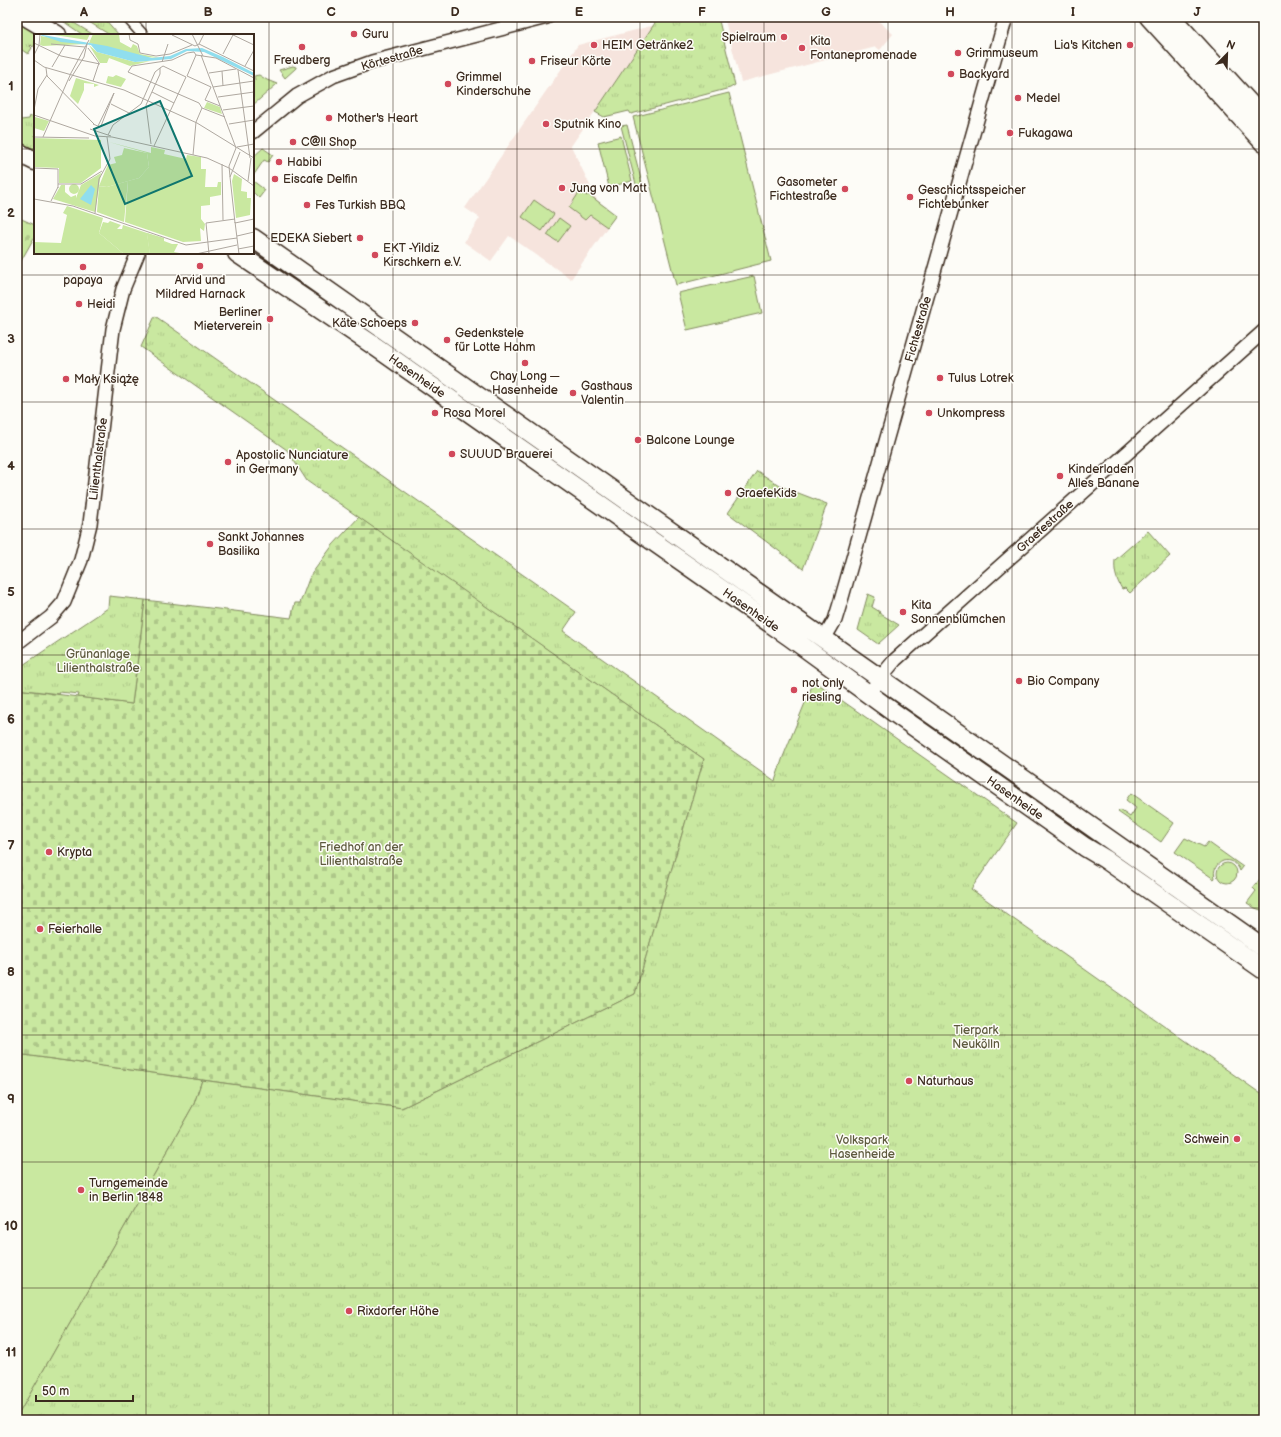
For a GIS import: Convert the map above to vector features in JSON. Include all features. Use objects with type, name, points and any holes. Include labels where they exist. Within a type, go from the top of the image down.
[{"type":"main road","points":[[27,17],[55,34]]},
{"type":"main road","points":[[1149,17],[1264,143]]},
{"type":"main road","points":[[1171,17],[1264,119]]},
{"type":"main road","points":[[17,152],[34,160]]},
{"type":"main road","name":"Hasenheide","points":[[254,239],[1264,948]]},
{"type":"main road","name":"Hasenheide","points":[[238,254],[383,352],[783,632],[869,695],[1085,847],[1105,859],[1264,970]]},
{"type":"main road","points":[[924,734],[935,717]]},
{"type":"street","points":[[127,17],[142,34]]},
{"type":"street","name":"Körtestraße","points":[[254,131],[297,96],[332,76],[372,62],[547,17]]},
{"type":"street","name":"Fichtestraße","points":[[824,640],[835,620],[842,597],[1006,17]]},
{"type":"street","name":"Lilienthalstraße","points":[[17,643],[51,617],[64,602],[81,560],[90,524],[113,329],[123,289],[138,254]]},
{"type":"street","name":"Graefestraße","points":[[869,695],[880,678],[895,660],[1264,331]]},
{"type":"shaded area","name":"Kita Fontanepromenade","points":[[724,17],[874,17],[893,34],[880,50],[876,47],[741,82]]},
{"type":"shaded area","points":[[655,25],[571,146],[597,200],[616,215],[571,279],[509,236],[491,261],[464,242],[480,218],[465,208],[578,45]]},
{"type":"green space","points":[[57,17],[64,17],[92,34],[82,34]]},
{"type":"green space","points":[[81,17],[103,17],[118,34],[108,34]]},
{"type":"green space","points":[[659,17],[718,17],[735,85],[730,88],[631,114],[629,111],[604,117],[595,112]]},
{"type":"green space","points":[[17,23],[38,34],[34,34],[34,46],[33,47],[31,45],[30,46],[32,48],[28,54],[19,48],[20,45],[18,44],[17,46]]},
{"type":"green space","points":[[293,66],[296,68],[285,78],[279,70]]},
{"type":"green space","points":[[259,75],[277,84],[254,104],[255,80],[254,76]]},
{"type":"green space","points":[[729,93],[771,261],[676,285],[633,117]]},
{"type":"green space","points":[[30,116],[34,118],[34,150],[17,141],[17,118],[21,120],[29,119]]},
{"type":"green space","points":[[627,125],[643,187],[637,188],[621,126]]},
{"type":"green space","points":[[621,136],[632,181],[609,187],[598,142]]},
{"type":"green space","points":[[263,148],[273,155],[268,162],[264,160],[254,175],[254,156]]},
{"type":"green space","points":[[254,182],[265,190],[259,198],[254,193]]},
{"type":"green space","points":[[580,191],[587,196],[588,194],[616,215],[607,227],[590,215],[585,220],[569,208]]},
{"type":"green space","points":[[534,200],[554,214],[542,231],[522,217]]},
{"type":"green space","points":[[17,217],[34,225],[34,238],[17,268]]},
{"type":"green space","points":[[559,218],[570,226],[558,242],[547,235]]},
{"type":"green space","points":[[754,276],[762,313],[687,330],[678,293]]},
{"type":"green space","name":"Volkspark Hasenheide","points":[[155,316],[576,612],[563,631],[775,781],[783,757],[814,681],[1017,823],[971,889],[1264,1096],[1264,1420],[17,1420],[17,1417],[194,1104],[202,1080],[402,1108],[635,994],[704,759],[307,481],[287,450],[141,347]]},
{"type":"green space","points":[[757,471],[780,486],[827,504],[803,569],[728,513]]},
{"type":"green space","name":"Friedhof an der Lilienthalstraße","points":[[359,517],[704,759],[635,994],[402,1108],[17,1054],[17,689],[132,704],[145,600],[291,618],[295,603],[300,603],[310,576],[333,545]]},
{"type":"green space","points":[[1148,531],[1170,556],[1130,593],[1125,588],[1122,589],[1118,582],[1115,571],[1115,560]]},
{"type":"green space","points":[[868,594],[875,597],[872,607],[899,625],[878,644],[858,630]]},
{"type":"green space","name":"Grünanlage Lilienthalstraße","points":[[109,596],[145,600],[132,704],[78,697],[79,694],[59,692],[59,694],[17,689],[17,669],[108,608]]},
{"type":"green space","points":[[1131,793],[1174,823],[1161,842],[1118,812],[1120,810],[1130,817],[1136,808],[1126,800]]},
{"type":"green space","points":[[1185,838],[1204,847],[1208,842],[1243,867],[1240,871],[1233,862],[1223,861],[1214,872],[1214,879],[1175,852]]},
{"type":"green space","points":[[1227,863],[1234,866],[1237,873],[1234,880],[1227,883],[1220,880],[1217,873],[1220,866]]},
{"type":"green space","points":[[1260,879],[1264,882],[1264,911],[1247,903],[1256,891],[1253,888]]},
{"type":"green space","name":"Turngemeinde in Berlin 1848","points":[[17,1054],[202,1080],[194,1104],[17,1417]]},
{"type":"place","name":"Guru","points":[[354,34]]},
{"type":"place","name":"Spielraum","points":[[784,37]]},
{"type":"place","name":"HEIM Getränke2","points":[[594,45]]},
{"type":"place","name":"Lia's Kitchen","points":[[1130,45]]},
{"type":"place","name":"Freudberg","points":[[302,47]]},
{"type":"place","name":"Kita Fontanepromenade","points":[[802,48]]},
{"type":"place","name":"Grimmuseum","points":[[958,53]]},
{"type":"place","name":"Friseur Körte","points":[[532,61]]},
{"type":"place","name":"Backyard","points":[[951,74]]},
{"type":"place","name":"Grimmel Kinderschuhe","points":[[448,84]]},
{"type":"place","name":"Medel","points":[[1018,98]]},
{"type":"place","name":"Mother's Heart","points":[[329,118]]},
{"type":"place","name":"Sputnik Kino","points":[[546,124]]},
{"type":"place","name":"Fukagawa","points":[[1010,133]]},
{"type":"place","name":"C@ll Shop","points":[[293,142]]},
{"type":"place","name":"Habibi","points":[[279,162]]},
{"type":"place","name":"Eiscafe Delfin","points":[[275,179]]},
{"type":"place","name":"Jung von Matt","points":[[562,188]]},
{"type":"place","name":"Gasometer Fichtestraße","points":[[845,189]]},
{"type":"place","name":"Geschichtsspeicher Fichtebunker","points":[[910,197]]},
{"type":"place","name":"Fes Turkish BBQ","points":[[307,205]]},
{"type":"place","name":"EDEKA Siebert","points":[[360,238]]},
{"type":"place","name":"EKT -Yildiz Kirschkern e.V.","points":[[375,255]]},
{"type":"place","name":"Arvid und Mildred Harnack","points":[[200,266]]},
{"type":"place","name":"papaya","points":[[83,267]]},
{"type":"place","name":"Heidi","points":[[79,304]]},
{"type":"place","name":"Berliner Mieterverein","points":[[270,319]]},
{"type":"place","name":"Käte Schoeps","points":[[415,323]]},
{"type":"place","name":"Gedenkstele für Lotte Hahm","points":[[447,340]]},
{"type":"place","name":"Chay Long — Hasenheide","points":[[525,363]]},
{"type":"place","name":"Tulus Lotrek","points":[[940,378]]},
{"type":"place","name":"Mały Książę","points":[[66,379]]},
{"type":"place","name":"Gasthaus Valentin","points":[[573,393]]},
{"type":"place","name":"Rosa Morel","points":[[435,413]]},
{"type":"place","name":"Unkompress","points":[[929,413]]},
{"type":"place","name":"Balcone Lounge","points":[[638,440]]},
{"type":"place","name":"SUUUD Brauerei","points":[[452,454]]},
{"type":"place","name":"Apostolic Nunciature in Germany","points":[[228,462]]},
{"type":"place","name":"Kinderladen Alles Banane","points":[[1060,476]]},
{"type":"place","name":"GraefeKids","points":[[728,493]]},
{"type":"place","name":"Sankt Johannes Basilika","points":[[210,544]]},
{"type":"place","name":"Kita Sonnenblümchen","points":[[903,612]]},
{"type":"place","name":"Bio Company","points":[[1019,681]]},
{"type":"place","name":"not only riesling","points":[[794,690]]},
{"type":"place","name":"Krypta","points":[[49,852]]},
{"type":"place","name":"Feierhalle","points":[[40,929]]},
{"type":"place","name":"Naturhaus","points":[[909,1081]]},
{"type":"place","name":"Schwein","points":[[1237,1139]]},
{"type":"place","name":"Turngemeinde in Berlin 1848","points":[[81,1190]]},
{"type":"place","name":"Rixdorfer Höhe","points":[[349,1311]]},
{"type":"park label","name":"Tierpark Neukölln","points":[[976,1037]]}]
